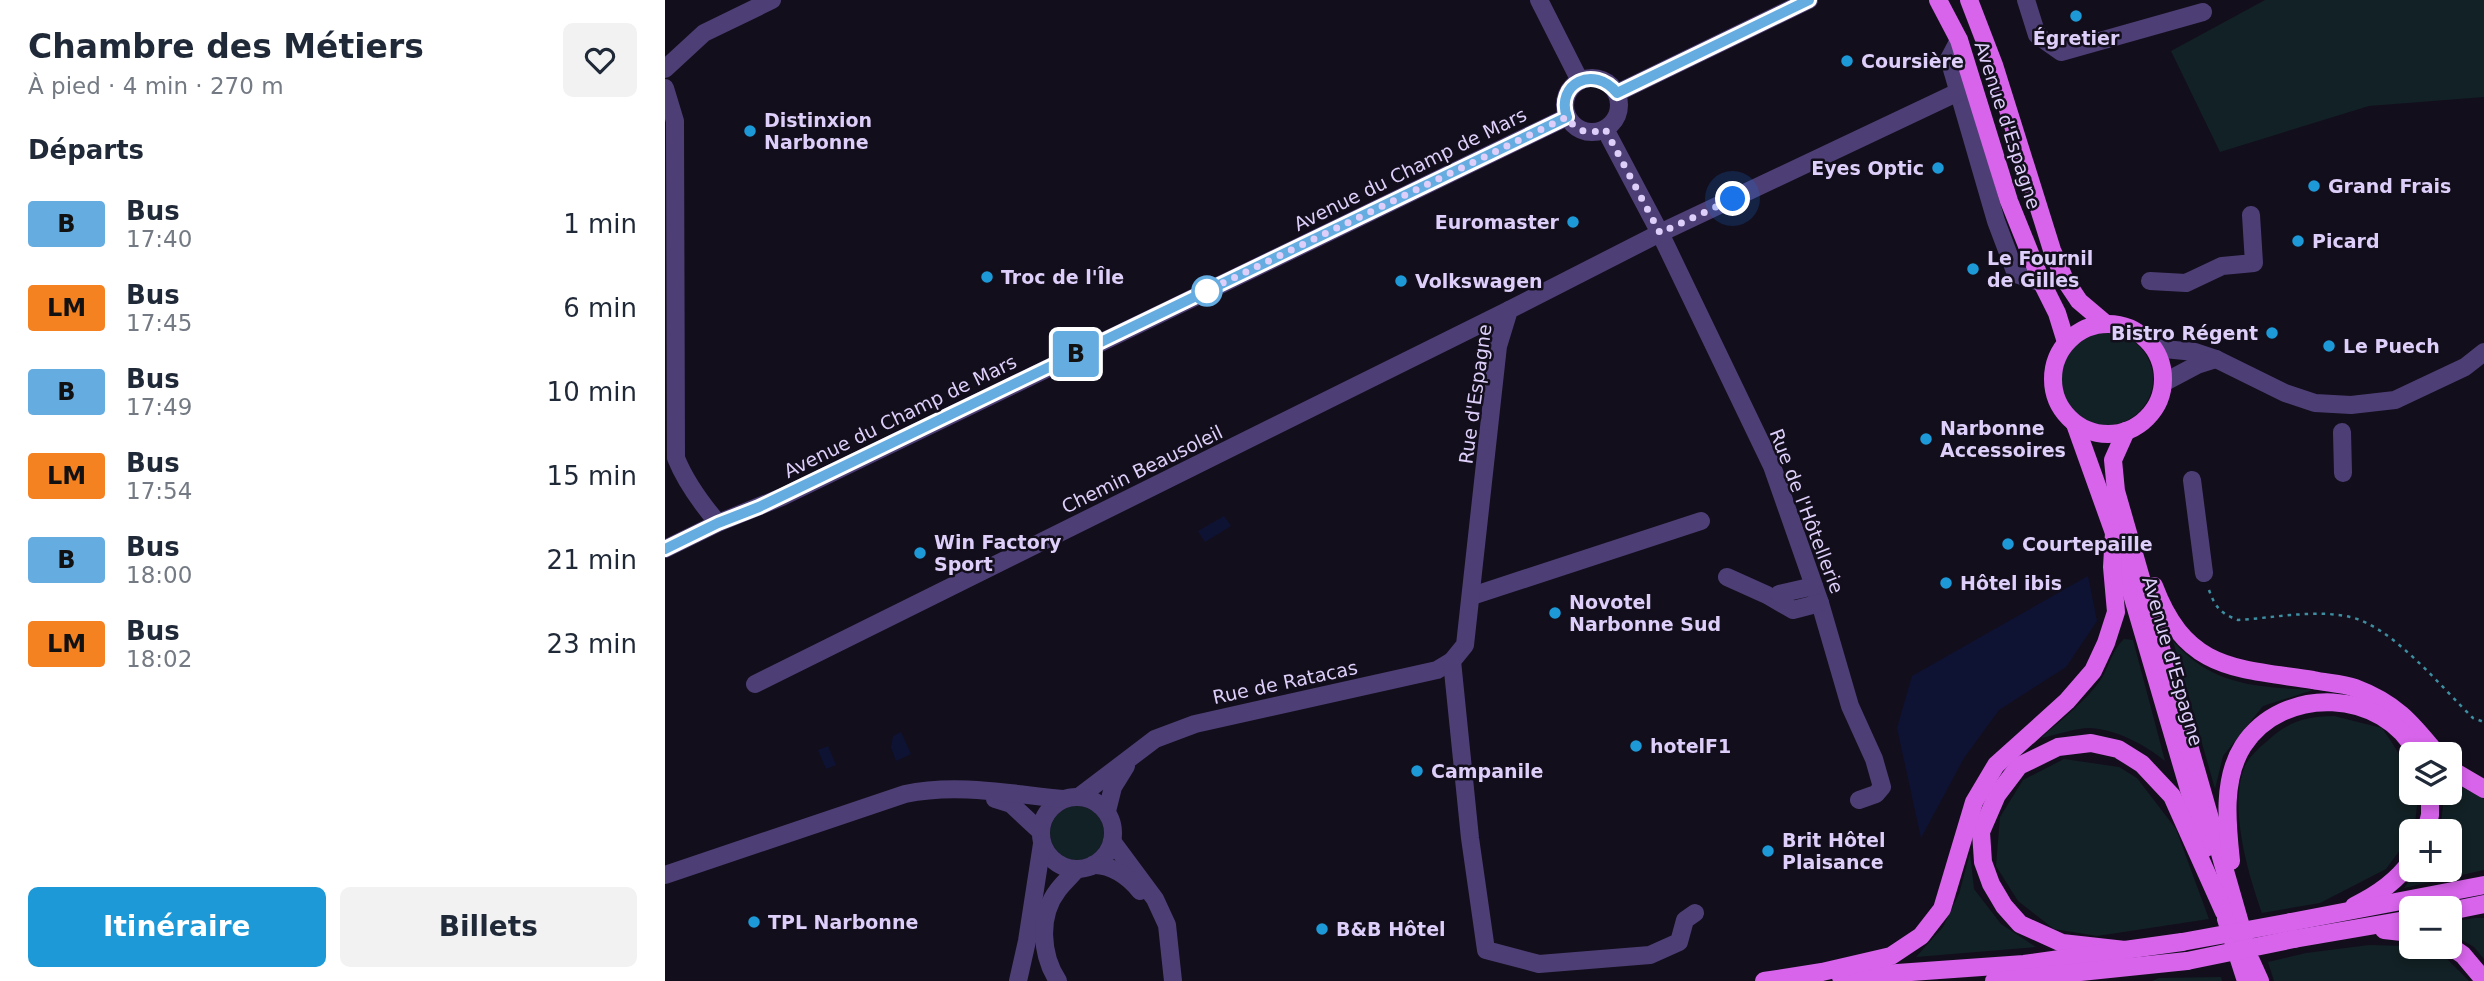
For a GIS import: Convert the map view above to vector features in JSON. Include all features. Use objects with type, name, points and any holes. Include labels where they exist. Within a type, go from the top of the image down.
[{"type":"main road","name":"Avenue d'Espagne","points":[[1938,0],[1959,40],[1965,88],[2042,283],[2057,313],[2066,342]]},
{"type":"main road","name":"Avenue d'Espagne","points":[[1969,0],[1994,65],[2052,250],[2079,301],[2105,323]]},
{"type":"main road","points":[[2105,323],[2128,327],[2141,334],[2159,358],[2163,383],[2159,398],[2148,416],[2126,431],[2110,434],[2093,432],[2075,424],[2060,407],[2052,376],[2058,354],[2066,342],[2080,331],[2105,323]]},
{"type":"main road","name":"Avenue d'Espagne","points":[[2075,424],[2114,533],[2230,911]]},
{"type":"main road","name":"Avenue d'Espagne","points":[[2126,431],[2113,460],[2116,491],[2230,911]]},
{"type":"main road","points":[[2116,491],[2162,607],[2182,636],[2204,655],[2232,668],[2352,687],[2383,700],[2406,718],[2427,742]]},
{"type":"main road","points":[[1764,981],[1822,972],[1891,956],[1921,936],[1943,909],[1974,802],[1996,765],[2067,701],[2093,671],[2106,643],[2116,612],[2112,567],[2114,533]]},
{"type":"main road","points":[[2230,911],[2229,785],[2243,746],[2256,731],[2291,708],[2329,701],[2367,708],[2399,730],[2408,742]]},
{"type":"main road","points":[[2125,950],[2061,943],[2019,924],[1991,884],[1983,862],[1981,832],[1997,795],[2019,766],[2058,747],[2091,743],[2118,749],[2142,764],[2172,796],[2230,911],[2245,972],[2259,981]]},
{"type":"main road","points":[[2462,776],[2484,789]]},
{"type":"main road","points":[[2339,914],[2380,891],[2399,876]]},
{"type":"main road","points":[[2104,981],[2187,961],[2339,914],[2484,885]]},
{"type":"main road","points":[[2462,909],[2484,904]]},
{"type":"main road","points":[[2363,928],[2399,921]]},
{"type":"main road","points":[[1781,981],[2024,964],[2293,930],[2363,928],[2399,932]]},
{"type":"main road","points":[[2462,954],[2484,979]]},
{"type":"main road","points":[[1994,981],[2187,961]]},
{"type":"street","points":[[665,69],[704,33],[772,0]]},
{"type":"street","points":[[1539,0],[1580,81]]},
{"type":"street","points":[[1617,93],[1809,0]]},
{"type":"street","points":[[2026,0],[2037,35],[2061,52],[2203,12]]},
{"type":"street","points":[[1600,79],[1617,93],[1619,110],[1616,120],[1605,129],[1596,133],[1585,132],[1576,128],[1567,117],[1566,98],[1572,87],[1580,81],[1600,79]]},
{"type":"street","points":[[665,88],[675,121],[676,458],[701,503],[718,523]]},
{"type":"street","name":"Rue d'Espagne","points":[[1452,661],[1465,645],[1499,346],[1509,310],[1660,233],[1965,88]]},
{"type":"street","name":"Avenue du Champ de Mars","points":[[665,549],[718,523],[759,507],[1567,117]]},
{"type":"street","name":"Rue de l'Hôtellerie","points":[[1605,129],[1660,233],[1772,466],[1820,603],[1850,706],[1874,759],[1882,787],[1875,794],[1859,800]]},
{"type":"street","points":[[2150,281],[2186,283],[2222,266],[2254,263],[2251,215]]},
{"type":"street","name":"Chemin Beausoleil","points":[[755,684],[1509,310]]},
{"type":"street","points":[[2154,348],[2195,352],[2216,359],[2284,393],[2315,402],[2351,405],[2395,400],[2465,367],[2484,352]]},
{"type":"street","points":[[2163,383],[2197,365],[2216,359]]},
{"type":"street","points":[[2343,432],[2343,473]]},
{"type":"street","points":[[2192,480],[2204,573]]},
{"type":"street","points":[[1472,596],[1701,521]]},
{"type":"street","points":[[1727,577],[1793,610],[1820,603]]},
{"type":"street","points":[[1779,594],[1814,586]]},
{"type":"street","points":[[1452,661],[1470,838],[1486,950],[1539,964],[1650,955],[1679,942],[1685,920],[1695,913]]},
{"type":"street","name":"Rue de Ratacas","points":[[1071,797],[1155,738],[1195,723],[1437,670],[1452,661]]},
{"type":"street","name":"Rue de Ratacas","points":[[1107,811],[1114,787],[1132,756]]},
{"type":"street","points":[[665,875],[905,794],[929,789],[1071,797],[1095,801],[1107,811],[1113,831],[1112,841],[1106,854],[1085,867],[1057,891],[1048,908],[1042,934],[1052,971],[1058,981]]},
{"type":"street","points":[[972,791],[1011,804],[1041,837],[1049,856],[1058,864],[1085,867],[1103,865],[1130,879],[1149,903],[1158,931],[1165,981]]},
{"type":"street","points":[[1018,981],[1044,817],[1071,797]]},
{"type":"street","points":[[1112,841],[1155,899],[1167,925],[1173,981]]},
{"type":"path","points":[[2204,573],[2215,607],[2224,615],[2238,620],[2332,614],[2353,617],[2380,631],[2406,651],[2473,718],[2484,722]]},
{"type":"shaded area","points":[[2265,0],[2484,0],[2484,97],[2369,106],[2220,152],[2171,51]]},
{"type":"shaded area","points":[[2107,333],[2133,341],[2145,353],[2153,379],[2145,405],[2133,417],[2107,425],[2081,417],[2069,405],[2061,379],[2069,353],[2081,341]]},
{"type":"shaded area","points":[[2124,639],[2133,640],[2165,761],[2130,739],[2100,729],[2078,729],[2041,738],[2091,693]]},
{"type":"shaded area","points":[[2173,641],[2203,667],[2237,681],[2313,690],[2263,706],[2223,756],[2215,789]]},
{"type":"shaded area","points":[[2334,716],[2382,728],[2399,755],[2399,805],[2417,805],[2415,819],[2399,819],[2399,851],[2386,869],[2320,903],[2262,913],[2242,840],[2239,820],[2240,782],[2245,766],[2260,747],[2290,725]]},
{"type":"shaded area","points":[[2064,759],[2119,767],[2137,778],[2176,829],[2209,919],[2097,936],[2054,929],[2018,901],[1996,866],[2000,817],[2023,780]]},
{"type":"shaded area","points":[[2462,787],[2484,799],[2484,870],[2462,875],[2462,819],[2441,819],[2443,806],[2462,805]]},
{"type":"shaded area","points":[[1082,806],[1092,810],[1100,818],[1104,833],[1100,848],[1092,856],[1072,860],[1062,856],[1054,848],[1050,828],[1054,818],[1062,810]]},
{"type":"shaded area","points":[[1970,853],[1974,889],[2001,924],[2036,947],[1916,957],[1943,927],[1959,894]]},
{"type":"shaded area","points":[[2408,882],[2431,882],[2404,888]]},
{"type":"shaded area","points":[[2484,918],[2484,959],[2474,947],[2462,940],[2462,920]]},
{"type":"shaded area","points":[[2369,945],[2399,946],[2399,959],[2447,959],[2469,981],[2274,981],[2268,962],[2306,953]]},
{"type":"shaded area","points":[[2221,977],[2222,981],[2152,981],[2159,978]]},
{"type":"water","points":[[1224,516],[1231,526],[1205,542],[1198,531]]},
{"type":"water","points":[[2088,576],[2097,621],[2066,667],[1999,710],[1964,758],[1921,838],[1897,728],[1912,676]]},
{"type":"water","points":[[901,732],[911,754],[896,761],[891,747],[893,736]]},
{"type":"water","points":[[828,746],[836,765],[826,769],[818,750]]},
{"type":"bus line","name":"B","points":[[665,549],[718,523],[759,507],[1567,117],[1566,98],[1572,87],[1580,81],[1600,79],[1607,82],[1617,93],[1809,0]]},
{"type":"place","name":"Égretier","points":[[2076,16]]},
{"type":"place","name":"Coursière","points":[[1847,61]]},
{"type":"place","name":"Distinxion Narbonne","points":[[750,131]]},
{"type":"place","name":"Eyes Optic","points":[[1938,168]]},
{"type":"place","name":"Grand Frais","points":[[2314,186]]},
{"type":"place","name":"Euromaster","points":[[1573,222]]},
{"type":"place","name":"Picard","points":[[2298,241]]},
{"type":"place","name":"Le Fournil de Gilles","points":[[1973,269]]},
{"type":"place","name":"Troc de l'Île","points":[[987,277]]},
{"type":"place","name":"Volkswagen","points":[[1401,281]]},
{"type":"place","name":"Bistro Régent","points":[[2272,333]]},
{"type":"place","name":"Le Puech","points":[[2329,346]]},
{"type":"place","name":"Narbonne Accessoires","points":[[1926,439]]},
{"type":"place","name":"Courtepaille","points":[[2008,544]]},
{"type":"place","name":"Win Factory Sport","points":[[920,553]]},
{"type":"place","name":"Hôtel ibis","points":[[1946,583]]},
{"type":"place","name":"Novotel Narbonne Sud","points":[[1555,613]]},
{"type":"place","name":"hotelF1","points":[[1636,746]]},
{"type":"place","name":"Campanile","points":[[1417,771]]},
{"type":"place","name":"Brit Hôtel Plaisance","points":[[1768,851]]},
{"type":"place","name":"TPL Narbonne","points":[[754,922]]},
{"type":"place","name":"B&B Hôtel","points":[[1322,929]]},
{"type":"route","points":[[1207,291],[1198,295],[1567,117],[1576,128],[1585,132],[1596,133],[1605,129],[1660,233],[1733,199]]}]
